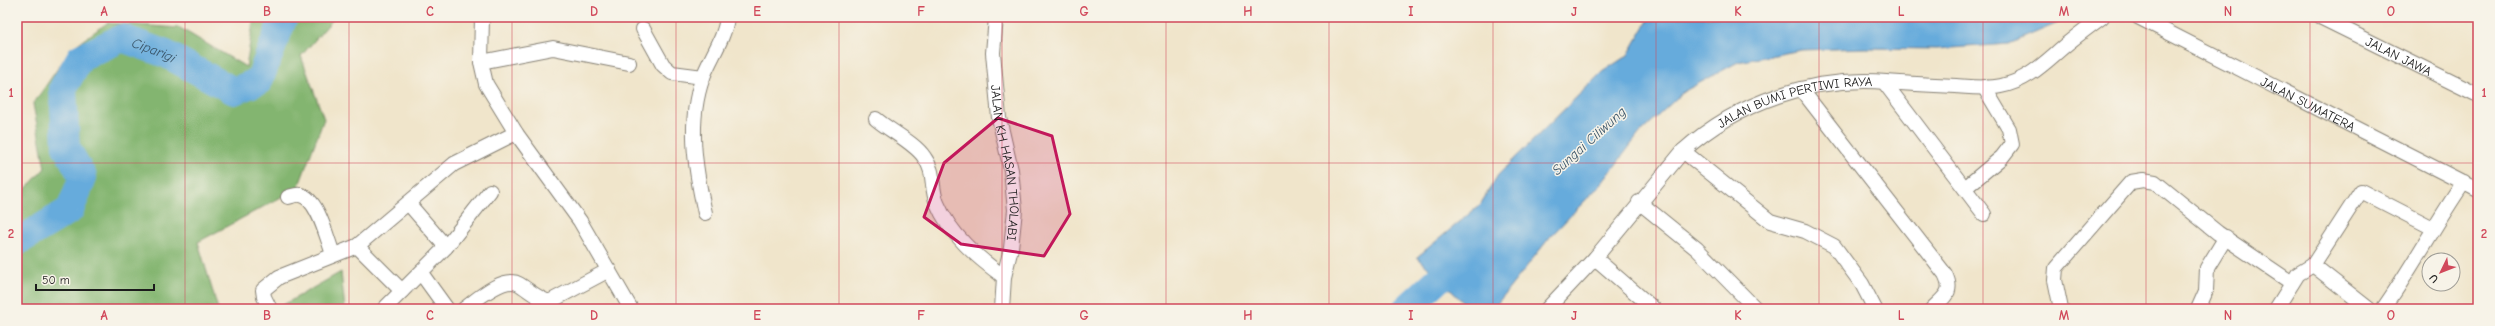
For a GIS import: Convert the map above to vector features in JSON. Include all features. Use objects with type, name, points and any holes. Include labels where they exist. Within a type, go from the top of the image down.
[{"type":"street","points":[[482,17],[481,62],[486,84],[516,134],[580,221],[631,309]]},
{"type":"street","points":[[705,213],[696,171],[694,118],[703,77],[726,29],[727,17]]},
{"type":"street","name":"JALAN KH HASAN THOLABI","points":[[996,17],[993,53],[999,118],[1011,170],[1015,210],[1011,248],[1004,277],[1002,309]]},
{"type":"street","name":"JALAN BUMI PERTIWI RAYA","points":[[1552,308],[1683,151],[1698,138],[1732,115],[1801,89],[1849,82],[1884,82],[1926,86],[2000,87],[2036,72],[2069,42],[2102,17]]},
{"type":"street","name":"JALAN SUMATERA","points":[[2138,17],[2478,190]]},
{"type":"street","name":"JALAN JAWA","points":[[2320,17],[2478,95]]},
{"type":"street","points":[[642,29],[663,65],[672,73],[703,77]]},
{"type":"street","points":[[481,62],[553,48],[629,63]]},
{"type":"street","points":[[1884,82],[1984,214]]},
{"type":"street","points":[[1965,188],[2002,157],[2012,144],[2009,129],[1984,86]]},
{"type":"street","points":[[1801,89],[1944,274],[1950,284],[1949,290],[1941,306]]},
{"type":"street","points":[[876,119],[892,133],[916,148],[923,155],[932,168],[936,202],[946,222],[976,257],[1004,277]]},
{"type":"street","points":[[270,309],[264,297],[264,290],[270,283],[279,277],[332,254],[357,246],[454,164],[467,156],[516,134]]},
{"type":"street","points":[[1683,151],[1770,220],[1806,231],[1834,246],[1862,284],[1875,309]]},
{"type":"street","points":[[2062,309],[2056,280],[2056,268],[2131,182],[2143,180],[2155,182],[2226,237],[2292,284]]},
{"type":"street","points":[[2383,309],[2404,279],[2433,228],[2464,182]]},
{"type":"street","points":[[384,309],[446,247],[490,190]]},
{"type":"street","points":[[2276,309],[2298,274],[2313,265],[2361,191],[2433,228]]},
{"type":"street","points":[[288,197],[299,194],[305,196],[313,205],[319,215],[332,254]]},
{"type":"street","points":[[1639,202],[1697,249],[1756,309]]},
{"type":"street","points":[[408,203],[446,247]]},
{"type":"street","points":[[2198,309],[2206,291],[2207,268],[2226,237]]},
{"type":"street","points":[[357,246],[402,290]]},
{"type":"street","points":[[1594,258],[1654,309]]},
{"type":"street","points":[[2313,265],[2369,309]]},
{"type":"street","points":[[464,309],[482,295],[505,282],[517,283],[540,299],[549,302],[609,270]]},
{"type":"street","points":[[421,273],[447,309]]},
{"type":"highlighted area","points":[[998,118],[1052,136],[1070,214],[1044,256],[961,244],[924,217],[944,163]]},
{"type":"green space","points":[[254,17],[335,17],[301,56],[324,119],[298,188],[198,242],[218,309],[17,309],[17,198],[45,168],[33,104],[72,48],[107,23],[180,28],[246,67]]},
{"type":"green space","points":[[341,272],[345,309],[276,309]]},
{"type":"water","points":[[1650,17],[2072,17],[2009,44],[1937,49],[1865,48],[1801,50],[1738,62],[1683,92],[1639,134],[1602,183],[1550,237],[1493,309],[1470,309],[1417,257],[1480,205],[1498,175],[1602,72],[1628,55]]},
{"type":"waterway","name":"Ciparigi","points":[[17,242],[70,210],[83,177],[66,147],[63,88],[80,58],[122,38],[166,54],[234,91],[259,81],[284,17]]},
{"type":"waterway","name":"Sungai Ciliwung","points":[[1406,309],[1467,253]]}]
